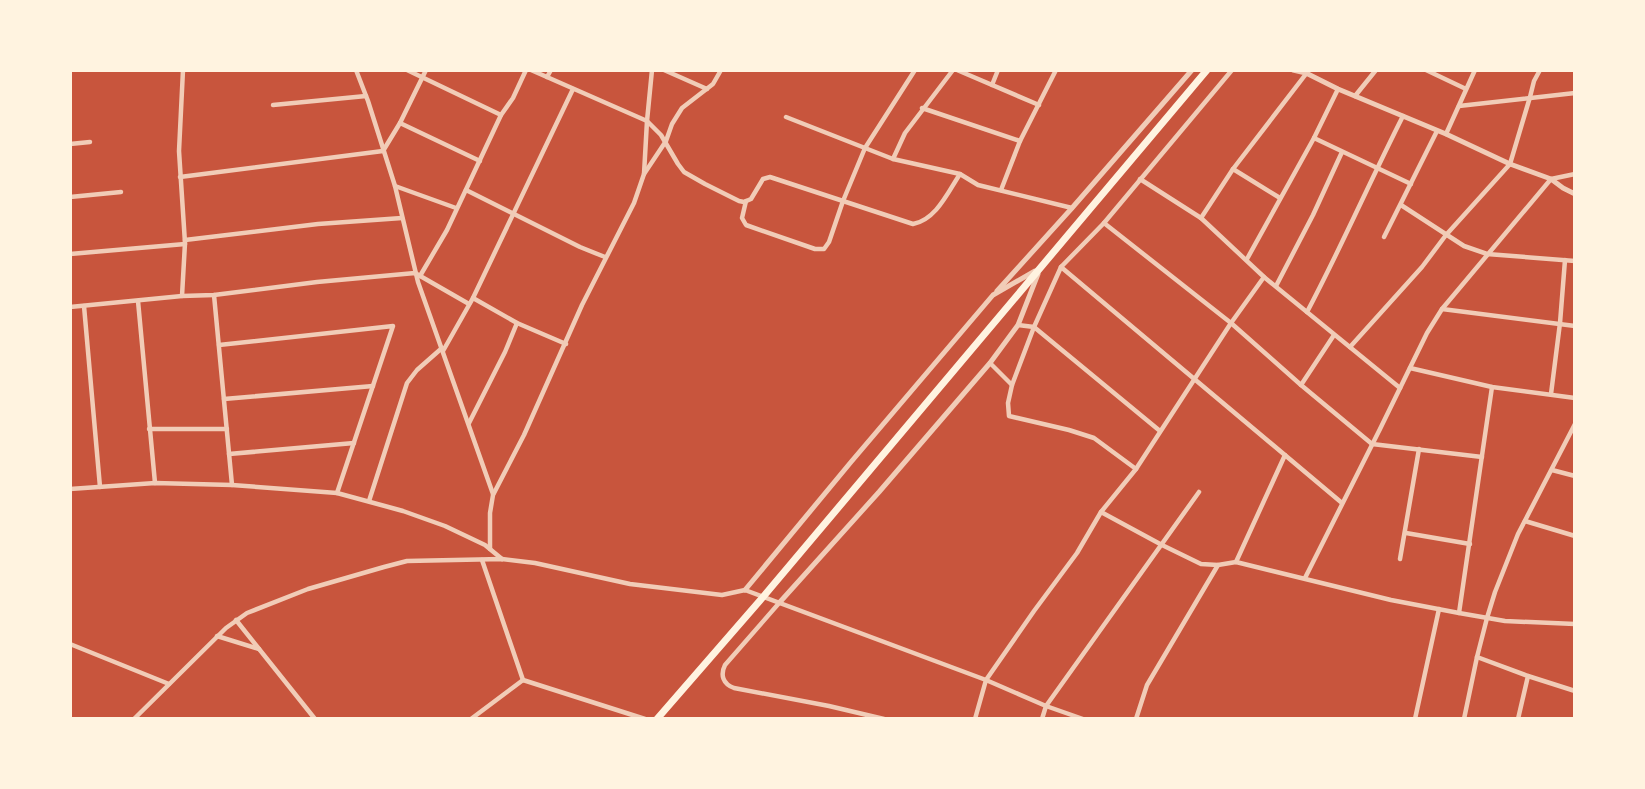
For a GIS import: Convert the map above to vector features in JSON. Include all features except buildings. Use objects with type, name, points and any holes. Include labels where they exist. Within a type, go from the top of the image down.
[{"type":"highway","points":[[657,719],[1207,70]]},
{"type":"street","points":[[182,296],[185,242],[179,150],[183,70]]},
{"type":"street","points":[[356,70],[395,187],[442,350],[493,495]]},
{"type":"street","points":[[407,70],[501,115]]},
{"type":"street","points":[[383,151],[426,70]]},
{"type":"street","points":[[418,274],[439,246],[501,115],[513,98],[526,70]]},
{"type":"street","points":[[531,70],[647,121],[666,141],[684,172],[732,198],[746,201],[751,199],[757,186],[766,177],[908,224],[918,223],[929,218],[960,174]]},
{"type":"street","points":[[547,77],[551,70]]},
{"type":"street","points":[[644,174],[652,70]]},
{"type":"street","points":[[664,70],[707,89]]},
{"type":"street","points":[[490,549],[493,495],[524,435],[582,305],[634,203],[644,174],[666,141],[682,108],[713,84],[721,70]]},
{"type":"street","points":[[746,201],[742,218],[746,225],[820,250],[827,246],[865,148],[915,70]]},
{"type":"street","points":[[893,159],[905,133],[922,108],[955,70],[1039,105]]},
{"type":"street","points":[[992,85],[998,70]]},
{"type":"street","points":[[1001,190],[1020,141],[1056,70]]},
{"type":"street","points":[[745,590],[993,295],[1192,70]]},
{"type":"street","points":[[1136,469],[1094,438],[1009,416],[1008,403],[1012,385],[1034,327],[1062,267],[1104,223],[1231,70]]},
{"type":"street","points":[[1293,70],[1308,72],[1338,89],[1550,179],[1575,194]]},
{"type":"street","points":[[1354,96],[1377,70]]},
{"type":"street","points":[[1426,70],[1466,89]]},
{"type":"street","points":[[1446,134],[1475,70]]},
{"type":"street","points":[[1350,347],[1510,164],[1534,81],[1540,70]]},
{"type":"street","points":[[1201,218],[1233,169],[1308,72]]},
{"type":"street","points":[[369,501],[407,383],[417,370],[442,350],[469,304],[573,89]]},
{"type":"street","points":[[1247,259],[1338,89]]},
{"type":"street","points":[[1459,106],[1575,93]]},
{"type":"street","points":[[273,105],[366,96]]},
{"type":"street","points":[[922,108],[1020,141]]},
{"type":"street","points":[[1307,312],[1403,116]]},
{"type":"street","points":[[786,117],[893,159],[960,174],[978,185],[1072,208]]},
{"type":"street","points":[[400,123],[480,161]]},
{"type":"street","points":[[1384,237],[1437,131]]},
{"type":"street","points":[[1314,138],[1411,184]]},
{"type":"street","points":[[70,144],[90,142]]},
{"type":"street","points":[[180,177],[383,151]]},
{"type":"street","points":[[1276,286],[1328,186],[1342,152]]},
{"type":"street","points":[[1233,169],[1280,198]]},
{"type":"street","points":[[1305,578],[1427,333],[1442,309],[1550,179],[1575,174]]},
{"type":"street","points":[[1140,179],[1201,218],[1264,277],[1400,388]]},
{"type":"street","points":[[395,187],[456,208]]},
{"type":"street","points":[[466,191],[606,257]]},
{"type":"street","points":[[70,197],[121,192]]},
{"type":"street","points":[[1401,205],[1464,246],[1487,254],[1575,261]]},
{"type":"street","points":[[70,254],[318,224],[402,218]]},
{"type":"street","points":[[1104,223],[1231,323],[1300,385],[1372,444],[1482,457]]},
{"type":"street","points":[[1551,394],[1565,260]]},
{"type":"street","points":[[1062,267],[1342,503]]},
{"type":"street","points":[[993,295],[1041,268]]},
{"type":"street","points":[[884,719],[734,688],[726,684],[722,671],[725,664],[990,363],[1018,325],[1041,268]]},
{"type":"street","points":[[70,307],[418,274],[469,304]]},
{"type":"street","points":[[975,719],[986,680],[1077,553],[1101,512],[1136,469],[1264,277]]},
{"type":"street","points":[[214,295],[232,485]]},
{"type":"street","points":[[472,298],[517,323],[565,344]]},
{"type":"street","points":[[138,301],[155,483]]},
{"type":"street","points":[[84,306],[100,487]]},
{"type":"street","points":[[1442,309],[1575,326]]},
{"type":"street","points":[[469,424],[517,323]]},
{"type":"street","points":[[1018,325],[1034,327],[1160,431]]},
{"type":"street","points":[[219,345],[393,326],[337,493]]},
{"type":"street","points":[[1300,385],[1334,335]]},
{"type":"street","points":[[990,363],[1012,385]]},
{"type":"street","points":[[1410,368],[1492,387],[1575,398]]},
{"type":"street","points":[[224,399],[373,386]]},
{"type":"street","points":[[1459,613],[1492,387]]},
{"type":"street","points":[[1464,719],[1487,618],[1525,521],[1575,424]]},
{"type":"street","points":[[149,429],[227,429]]},
{"type":"street","points":[[229,454],[354,443]]},
{"type":"street","points":[[1400,559],[1419,449]]},
{"type":"street","points":[[1236,562],[1285,455]]},
{"type":"street","points":[[1552,470],[1575,476]]},
{"type":"street","points":[[70,489],[155,483],[232,485],[337,493],[445,526],[485,545],[502,559]]},
{"type":"street","points":[[1042,719],[1046,706],[1199,492]]},
{"type":"street","points":[[1101,512],[1201,564],[1236,562],[1391,600],[1505,621],[1575,624]]},
{"type":"street","points":[[1525,521],[1575,536]]},
{"type":"street","points":[[1406,533],[1470,544]]},
{"type":"street","points":[[134,719],[217,636],[247,612],[308,589],[407,561],[502,559],[535,563],[630,584],[722,595],[745,590],[1083,719]]},
{"type":"street","points":[[482,560],[523,680]]},
{"type":"street","points":[[1136,719],[1147,685],[1218,565]]},
{"type":"street","points":[[1415,719],[1439,609]]},
{"type":"street","points":[[236,620],[315,719]]},
{"type":"street","points":[[217,636],[260,649]]},
{"type":"street","points":[[70,645],[169,684]]},
{"type":"street","points":[[1477,657],[1575,691]]},
{"type":"street","points":[[1518,719],[1528,676]]},
{"type":"street","points":[[471,719],[523,680]]},
{"type":"street","points":[[523,680],[645,719]]}]
